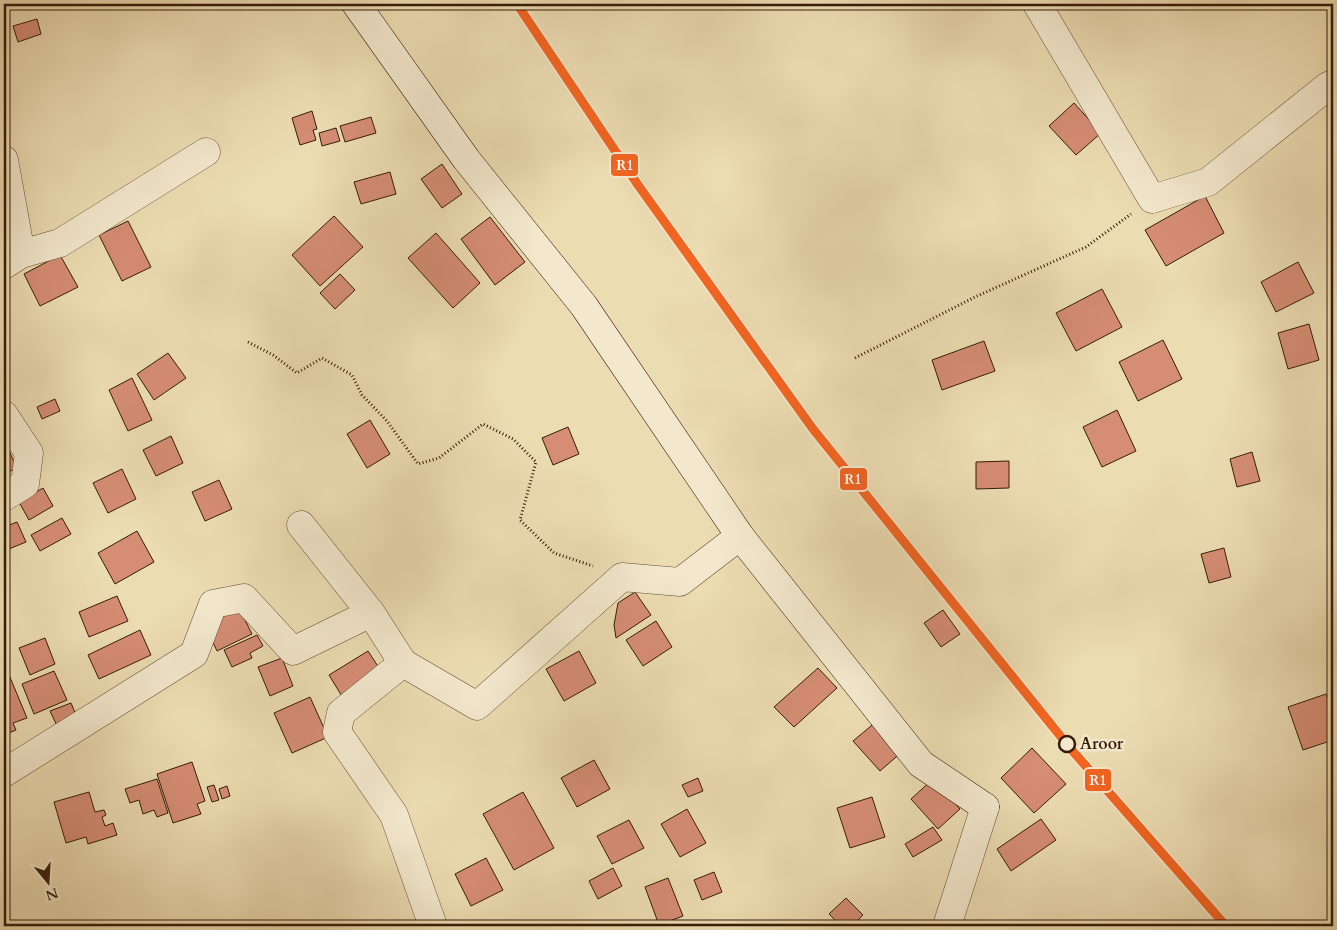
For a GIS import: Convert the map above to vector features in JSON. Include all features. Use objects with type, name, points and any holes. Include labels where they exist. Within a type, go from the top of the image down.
[{"type":"street","points":[[356,4],[466,159],[584,306],[740,536],[920,764],[985,807],[947,926]]},
{"type":"street","points":[[1037,4],[1152,198],[1208,182],[1328,86],[1333,84]]},
{"type":"street","points":[[4,160],[12,259],[60,243],[206,152]]},
{"type":"street","points":[[4,415],[29,453],[25,484],[4,498]]},
{"type":"street","points":[[301,525],[371,614],[403,663],[477,706],[622,577],[680,582],[740,536]]},
{"type":"street","points":[[4,774],[194,654],[213,604],[244,598],[293,651],[371,614]]},
{"type":"street","points":[[403,663],[341,713],[337,732],[394,815],[433,926]]},
{"type":"path","points":[[855,358],[975,297],[1086,247],[1152,198]]},
{"type":"path","points":[[248,342],[273,354],[297,373],[322,358],[352,376],[362,395],[387,421],[418,464],[439,458],[482,424],[513,439],[536,462],[520,520],[554,553],[622,577]]},
{"type":"building","points":[[867,4],[882,4],[869,10]]},
{"type":"building","points":[[37,19],[41,34],[18,42],[13,26]]},
{"type":"building","points":[[1074,103],[1101,133],[1076,155],[1049,126]]},
{"type":"building","points":[[312,111],[317,129],[313,130],[316,140],[300,145],[292,118]]},
{"type":"building","points":[[371,117],[376,133],[345,142],[340,126]]},
{"type":"building","points":[[336,128],[340,141],[322,146],[319,133]]},
{"type":"building","points":[[442,164],[462,194],[442,208],[421,179]]},
{"type":"building","points":[[390,172],[396,194],[361,204],[354,182]]},
{"type":"building","points":[[1205,196],[1224,233],[1166,266],[1145,230]]},
{"type":"building","points":[[334,216],[363,247],[320,286],[292,255]]},
{"type":"building","points":[[490,217],[525,262],[495,285],[461,239]]},
{"type":"building","points":[[128,221],[151,267],[122,281],[99,235]]},
{"type":"building","points":[[436,233],[480,283],[453,308],[408,258]]},
{"type":"building","points":[[60,255],[78,287],[40,306],[24,274]]},
{"type":"building","points":[[1298,262],[1314,293],[1276,312],[1261,282]]},
{"type":"building","points":[[340,274],[355,290],[335,309],[320,293]]},
{"type":"building","points":[[1102,289],[1122,327],[1076,351],[1056,313]]},
{"type":"building","points":[[1309,324],[1319,360],[1288,369],[1278,333]]},
{"type":"building","points":[[1163,340],[1182,379],[1138,401],[1119,362]]},
{"type":"building","points":[[984,341],[995,371],[942,390],[932,360]]},
{"type":"building","points":[[168,353],[186,378],[154,400],[137,374]]},
{"type":"building","points":[[132,378],[152,420],[128,431],[109,390]]},
{"type":"building","points":[[55,399],[60,411],[42,419],[37,407]]},
{"type":"building","points":[[1117,410],[1136,451],[1102,467],[1083,427]]},
{"type":"building","points":[[370,420],[390,454],[367,468],[347,434]]},
{"type":"building","points":[[568,427],[579,454],[553,465],[542,438]]},
{"type":"building","points":[[171,436],[183,463],[156,476],[143,450]]},
{"type":"building","points":[[4,445],[17,468],[4,474]]},
{"type":"building","points":[[1252,452],[1260,481],[1237,487],[1230,459]]},
{"type":"building","points":[[1009,461],[1009,488],[976,489],[976,462]]},
{"type":"building","points":[[122,469],[136,499],[108,513],[93,483]]},
{"type":"building","points":[[219,480],[232,509],[205,521],[192,492]]},
{"type":"building","points":[[43,488],[53,506],[29,520],[19,502]]},
{"type":"building","points":[[62,518],[71,534],[40,551],[31,535]]},
{"type":"building","points":[[17,522],[26,542],[4,551],[4,527]]},
{"type":"building","points":[[137,531],[154,562],[115,584],[98,553]]},
{"type":"building","points":[[1224,548],[1231,577],[1209,583],[1201,554]]},
{"type":"building","points":[[635,592],[651,615],[616,638],[614,625],[618,603]]},
{"type":"building","points":[[117,596],[128,621],[89,637],[79,612]]},
{"type":"building","points":[[237,604],[252,634],[217,651],[208,632],[208,618]]},
{"type":"building","points":[[943,610],[960,634],[941,647],[924,623]]},
{"type":"building","points":[[656,621],[672,647],[643,666],[626,640]]},
{"type":"building","points":[[140,630],[151,655],[99,679],[88,655]]},
{"type":"building","points":[[257,635],[263,646],[250,653],[252,658],[232,667],[224,650]]},
{"type":"building","points":[[45,638],[55,664],[30,675],[19,648]]},
{"type":"building","points":[[368,651],[383,674],[343,698],[329,675]]},
{"type":"building","points":[[579,651],[596,683],[564,701],[546,669]]},
{"type":"building","points":[[282,658],[293,686],[270,696],[258,667]]},
{"type":"building","points":[[4,663],[27,718],[13,723],[16,730],[4,735]]},
{"type":"building","points":[[818,668],[837,688],[794,727],[774,707]]},
{"type":"building","points":[[54,671],[67,700],[34,714],[22,684]]},
{"type":"building","points":[[1326,694],[1333,715],[1333,740],[1303,750],[1288,707]]},
{"type":"building","points":[[310,697],[328,737],[292,753],[274,713]]},
{"type":"building","points":[[71,703],[79,722],[59,730],[50,711]]},
{"type":"building","points":[[877,721],[903,751],[880,771],[853,741]]},
{"type":"building","points":[[1032,748],[1066,784],[1034,813],[1001,778]]},
{"type":"building","points":[[594,760],[610,789],[577,807],[561,778]]},
{"type":"building","points":[[192,762],[205,801],[197,804],[201,814],[173,823],[157,774]]},
{"type":"building","points":[[698,778],[703,791],[688,797],[682,785]]},
{"type":"building","points":[[157,779],[168,813],[157,817],[154,810],[143,814],[139,800],[130,803],[125,789]]},
{"type":"building","points":[[933,779],[960,809],[938,829],[911,799]]},
{"type":"building","points":[[214,785],[219,800],[212,802],[207,787]]},
{"type":"building","points":[[227,786],[230,796],[222,799],[219,789]]},
{"type":"building","points":[[89,792],[95,812],[104,810],[106,815],[102,817],[105,826],[113,823],[117,835],[88,844],[86,837],[66,843],[54,802]]},
{"type":"building","points":[[523,792],[554,848],[514,870],[483,814]]},
{"type":"building","points":[[872,797],[885,837],[850,848],[837,808]]},
{"type":"building","points":[[687,809],[706,843],[680,857],[661,824]]},
{"type":"building","points":[[1041,819],[1056,840],[1011,871],[997,849]]},
{"type":"building","points":[[629,820],[644,848],[612,864],[597,836]]},
{"type":"building","points":[[933,827],[942,840],[913,857],[905,844]]},
{"type":"building","points":[[486,858],[503,890],[471,906],[455,874]]},
{"type":"building","points":[[613,868],[622,886],[598,899],[589,881]]},
{"type":"building","points":[[714,872],[722,892],[702,900],[694,880]]},
{"type":"building","points":[[668,878],[683,916],[659,925],[645,887]]},
{"type":"building","points":[[846,898],[863,915],[852,926],[841,926],[829,914]]},
{"type":"transit line","name":"R1","points":[[517,4],[638,185],[813,429],[1070,748],[1226,926]]},
{"type":"place","name":"Aroor","points":[[1067,744]]}]
